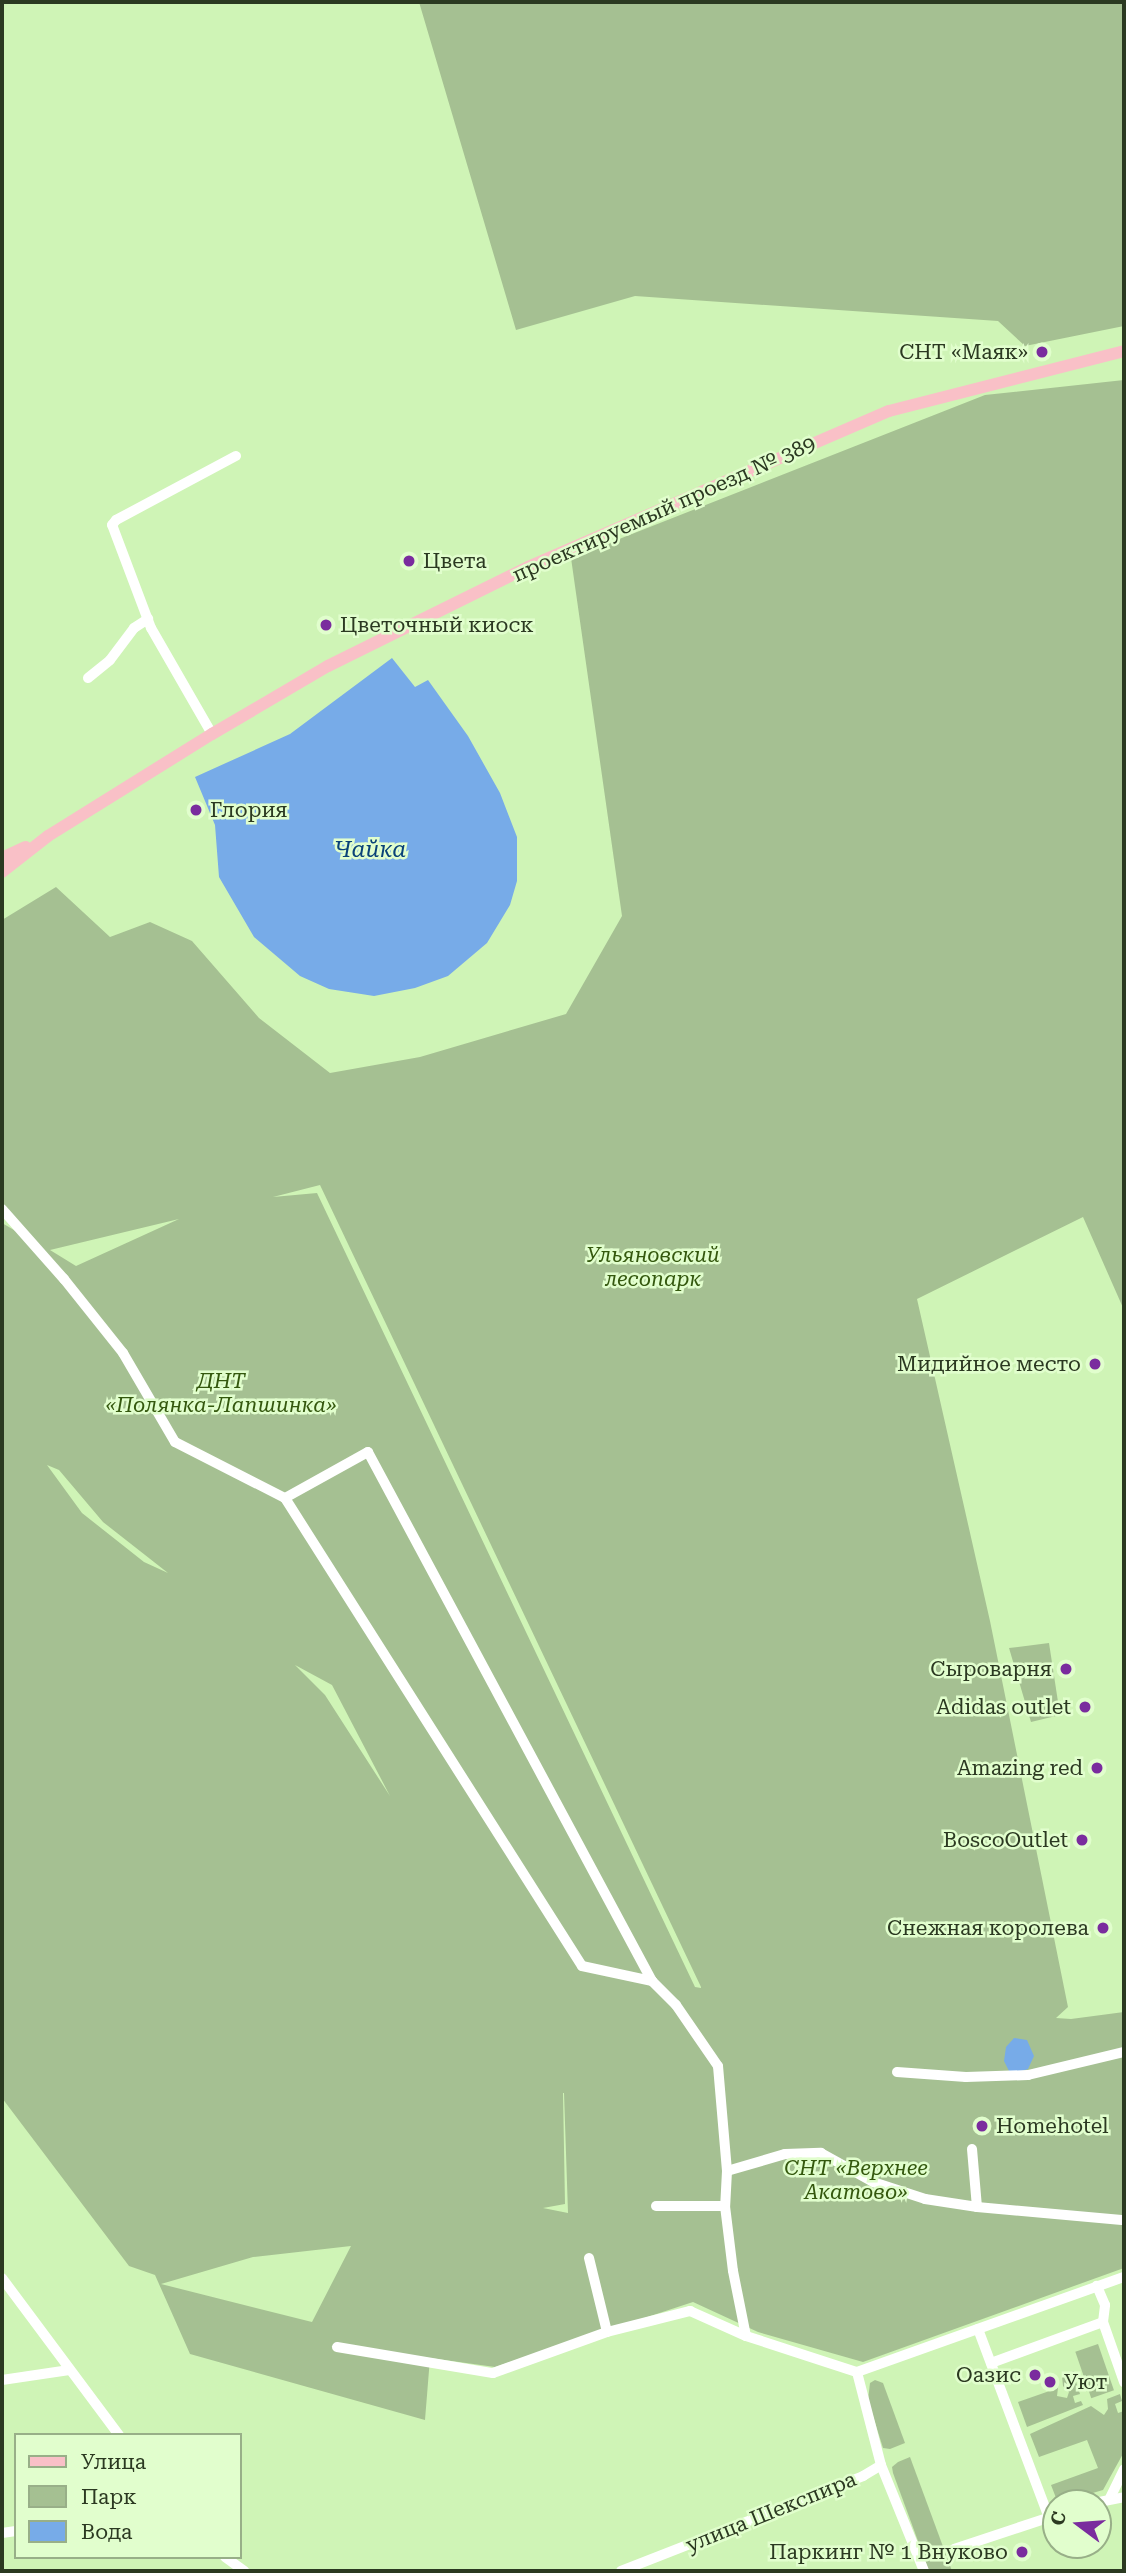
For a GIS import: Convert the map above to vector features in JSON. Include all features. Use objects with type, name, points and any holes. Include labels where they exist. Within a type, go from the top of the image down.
[{"type":"main road","name":"проектируемый проезд № 389","points":[[2,872],[48,836],[328,666],[528,567],[889,411],[1124,351]]},
{"type":"main road","name":"проектируемый проезд № 389","points":[[2,858],[48,836]]},
{"type":"street","points":[[212,734],[164,654],[112,525],[116,520],[236,456]]},
{"type":"street","points":[[88,678],[110,660],[134,628],[148,619]]},
{"type":"street","points":[[2,1209],[64,1279],[123,1353],[175,1442],[285,1498],[582,1966],[652,1981]]},
{"type":"street","points":[[285,1498],[368,1452],[652,1981],[676,2005],[718,2066],[727,2171],[725,2206],[733,2271],[746,2336]]},
{"type":"street","points":[[897,2072],[966,2077],[1028,2075],[1124,2052]]},
{"type":"street","points":[[972,2149],[977,2207]]},
{"type":"street","points":[[727,2171],[785,2154],[821,2152],[873,2182],[902,2193],[977,2207],[1124,2220]]},
{"type":"street","points":[[656,2206],[725,2206]]},
{"type":"street","points":[[589,2258],[607,2333]]},
{"type":"street","points":[[337,2347],[493,2373],[607,2333],[690,2311],[746,2336],[857,2372],[1124,2277]]},
{"type":"street","points":[[2,2278],[117,2433]]},
{"type":"street","points":[[1097,2286],[1105,2305],[1103,2322],[1124,2382]]},
{"type":"street","points":[[991,2363],[1103,2322]]},
{"type":"street","points":[[978,2329],[1042,2491]]},
{"type":"street","points":[[2,2380],[69,2370]]},
{"type":"street","points":[[857,2372],[881,2465],[924,2571]]},
{"type":"street","name":"улица Шекспира","points":[[621,2571],[863,2476],[881,2465]]},
{"type":"street","points":[[1112,2494],[1124,2469]]},
{"type":"street","points":[[954,2549],[1042,2519]]},
{"type":"street","points":[[228,2559],[244,2571]]},
{"type":"green space","points":[[419,2],[1124,2],[1124,326],[1025,346],[998,321],[635,296],[516,330]]},
{"type":"green space","points":[[1124,380],[1124,1310],[1083,1217],[917,1299],[990,1621],[1068,2007],[1056,2018],[1071,2019],[1124,2012],[1124,2268],[863,2362],[758,2332],[693,2302],[495,2367],[430,2358],[425,2420],[190,2354],[155,2275],[129,2266],[2,2098],[2,1223],[38,1244],[2,1205],[2,920],[56,887],[110,937],[150,922],[192,941],[259,1018],[330,1073],[420,1057],[566,1014],[622,916],[571,558],[985,395]],"holes":[[[320,1185],[701,1988],[695,1987],[317,1193],[273,1197]],[[179,1219],[76,1266],[50,1250]],[[47,1465],[59,1470],[103,1522],[168,1573],[144,1562],[82,1513]],[[295,1665],[332,1685],[390,1796],[325,1695]],[[564,2093],[568,2213],[543,2208],[565,2204]],[[351,2246],[312,2322],[161,2284],[253,2257]]]},
{"type":"green space","points":[[1049,1643],[1060,1715],[1031,1722],[1009,1648]]},
{"type":"green space","points":[[1098,2344],[1114,2390],[1091,2398],[1075,2352]]},
{"type":"green space","points":[[1074,2371],[1075,2375],[1068,2378],[1070,2384],[1076,2382],[1080,2394],[1073,2396],[1075,2403],[1081,2401],[1083,2405],[1027,2427],[1018,2402],[1058,2388],[1057,2396],[1067,2398],[1069,2392],[1063,2386],[1062,2376]]},
{"type":"green space","points":[[875,2380],[883,2383],[905,2443],[890,2449],[883,2448],[868,2400],[870,2383]]},
{"type":"green space","points":[[1120,2394],[1122,2401],[1115,2404],[1118,2413],[1124,2411],[1124,2452],[1104,2489],[1053,2489],[1051,2485],[1098,2468],[1087,2440],[1039,2457],[1030,2434],[1091,2406],[1104,2415],[1108,2409],[1107,2399]]},
{"type":"green space","points":[[910,2457],[952,2571],[929,2571],[892,2467]]},
{"type":"water","name":"Чайка","points":[[392,658],[415,687],[428,680],[468,736],[500,793],[517,837],[517,881],[510,905],[487,943],[448,976],[415,988],[374,996],[329,989],[300,976],[254,937],[219,877],[215,825],[195,777],[290,734]]},
{"type":"water","points":[[1014,2038],[1027,2040],[1034,2056],[1028,2069],[1019,2072],[1009,2071],[1004,2061],[1006,2047]]},
{"type":"place","name":"СНТ «Маяк»","points":[[1042,352]]},
{"type":"place","name":"Цвета","points":[[409,561]]},
{"type":"place","name":"Цветочный киоск","points":[[326,625]]},
{"type":"place","name":"Глория","points":[[196,810]]},
{"type":"place","name":"Мидийное место","points":[[1095,1364]]},
{"type":"place","name":"Сыроварня","points":[[1066,1669]]},
{"type":"place","name":"Adidas outlet","points":[[1085,1707]]},
{"type":"place","name":"Amazing red","points":[[1097,1768]]},
{"type":"place","name":"BoscoOutlet","points":[[1082,1840]]},
{"type":"place","name":"Снежная королева","points":[[1103,1928]]},
{"type":"place","name":"Homehotel","points":[[982,2126]]},
{"type":"place","name":"Оазис","points":[[1035,2375]]},
{"type":"place","name":"Уют","points":[[1050,2382]]},
{"type":"place","name":"Паркинг № 1 Внуково","points":[[1022,2552]]},
{"type":"park label","name":"Ульяновский лесопарк","points":[[653,1267]]},
{"type":"park label","name":"ДНТ «Полянка-Лапшинка»","points":[[221,1393]]},
{"type":"park label","name":"СНТ «Верхнее Акатово»","points":[[856,2180]]}]
